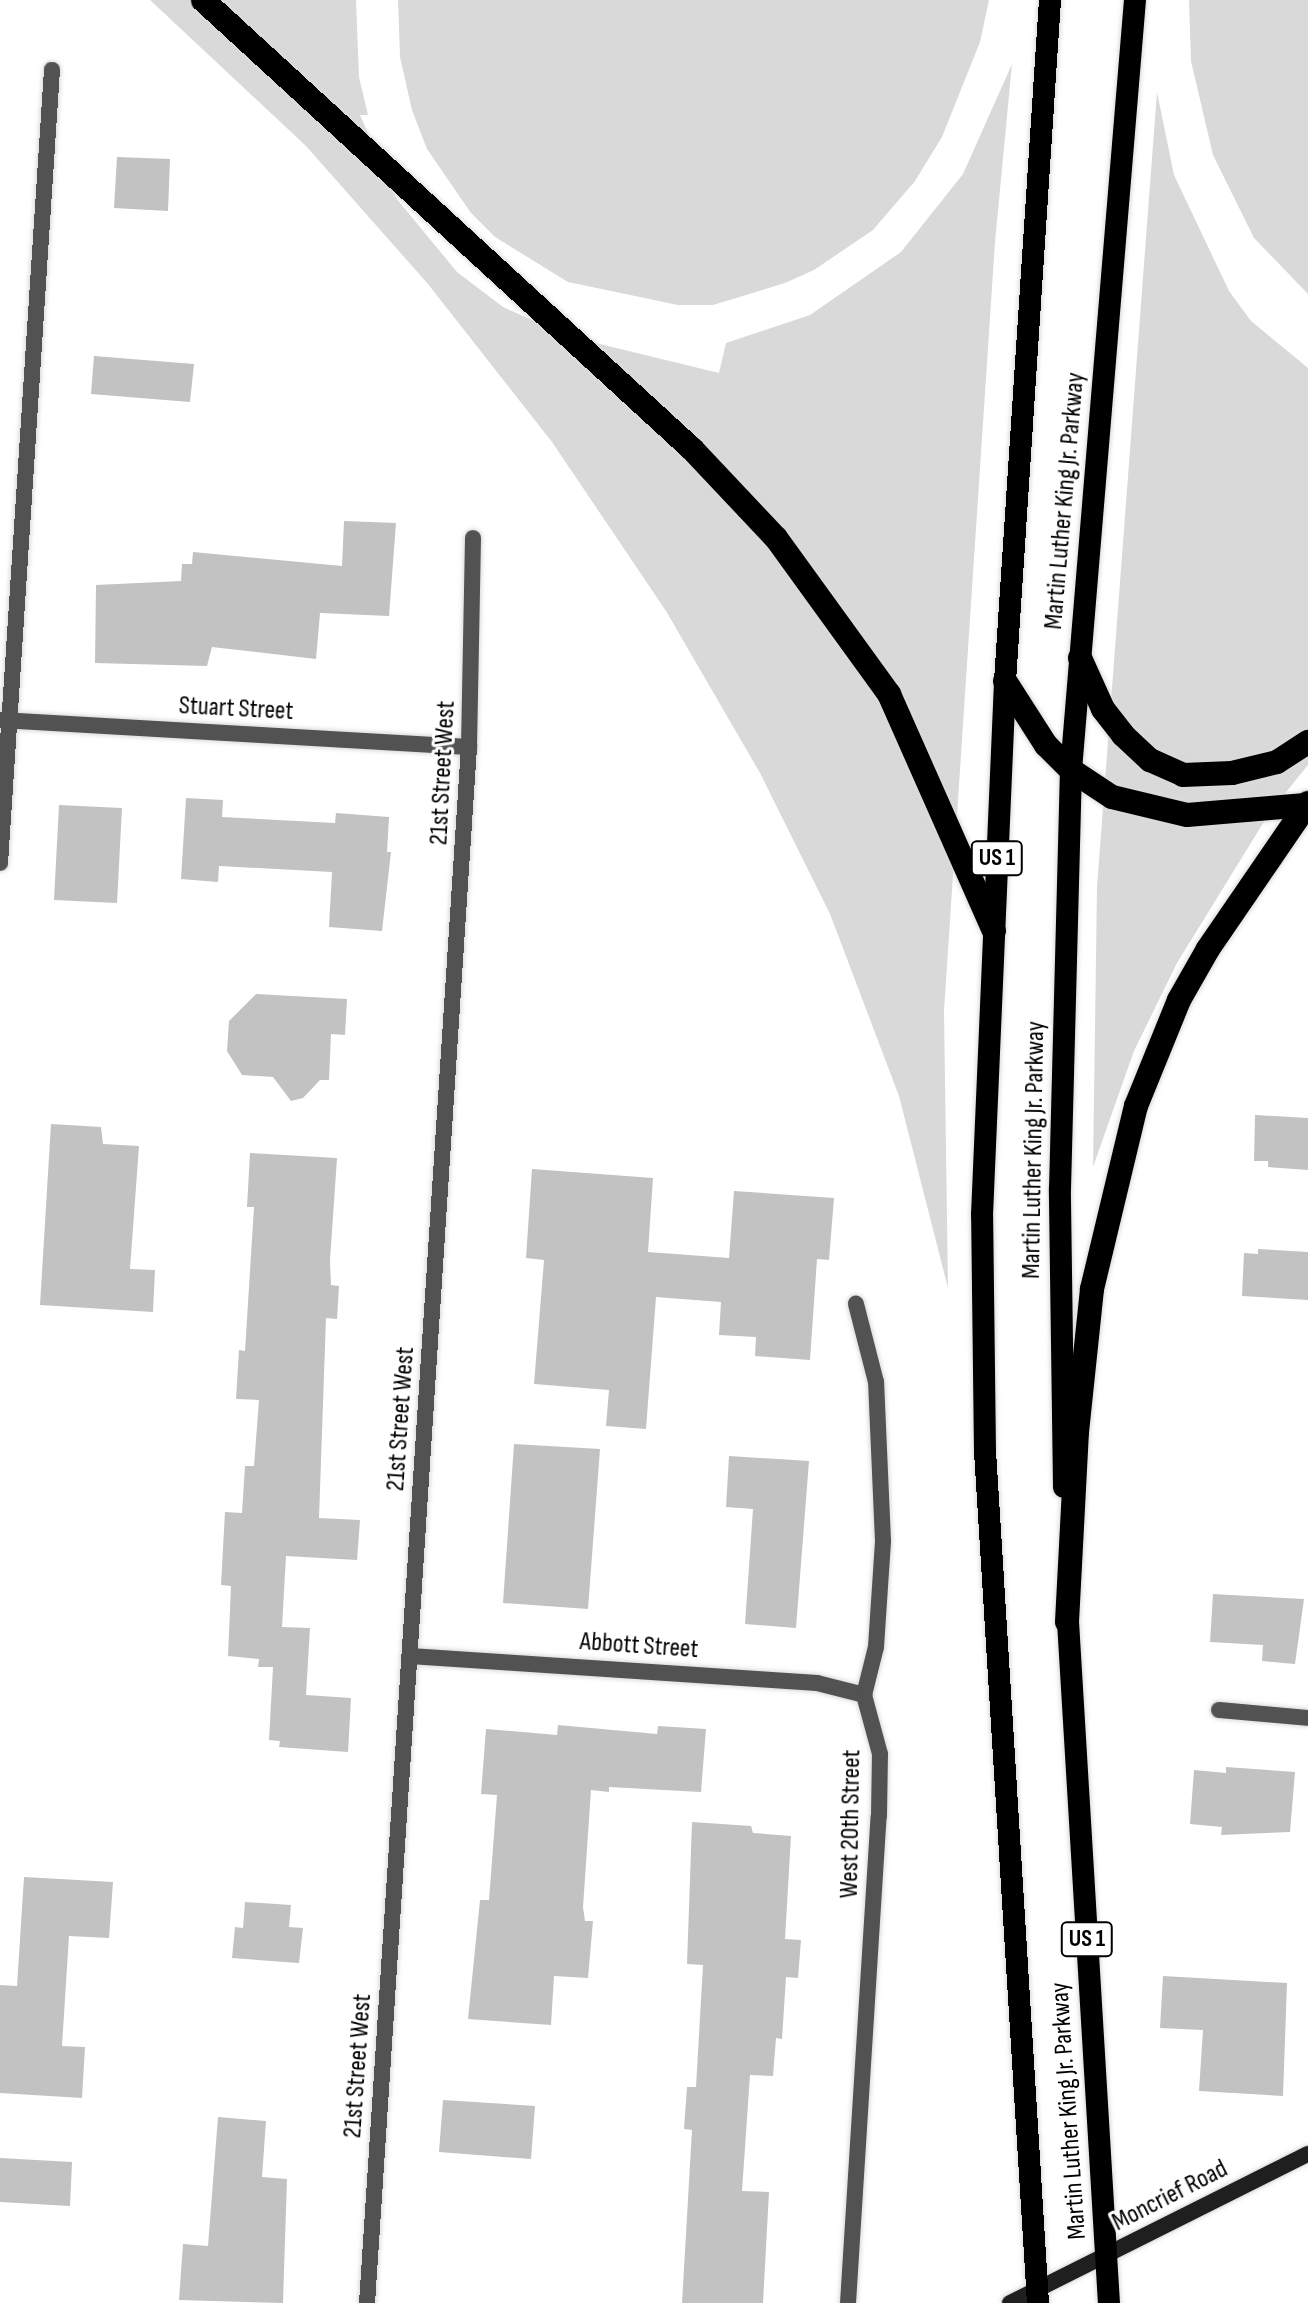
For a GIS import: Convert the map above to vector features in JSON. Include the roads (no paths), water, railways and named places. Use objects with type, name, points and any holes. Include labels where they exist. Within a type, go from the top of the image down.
[{"type":"highway","points":[[203,0],[692,449],[776,538],[889,694],[994,931]]},
{"type":"highway","name":"Martin Luther King Jr. Parkway","points":[[1038,2296],[985,1452],[982,1215],[1005,681],[1050,0]]},
{"type":"highway","name":"Martin Luther King Jr. Parkway","points":[[1109,2303],[1067,1622],[1060,1189],[1071,770],[1135,0]]},
{"type":"highway","points":[[1080,658],[1103,709],[1123,735],[1150,760],[1183,775],[1232,773],[1277,762],[1308,742]]},
{"type":"highway","points":[[1005,681],[1046,745],[1071,770],[1112,797],[1187,815],[1307,804]]},
{"type":"highway","points":[[1067,1622],[1077,1432],[1090,1303],[1136,1106],[1174,1011],[1208,949],[1307,804]]},
{"type":"main road","name":"Moncrief Road","points":[[1010,2303],[1038,2296],[1106,2255],[1308,2154]]},
{"type":"street","points":[[0,863],[5,720],[52,70]]},
{"type":"street","name":"21st Street West","points":[[367,2303],[469,747],[473,538]]},
{"type":"street","name":"Stuart Street","points":[[5,720],[469,747]]},
{"type":"street","name":"West 20th Street","points":[[848,2303],[879,1816],[880,1754],[864,1695],[876,1647],[882,1468],[876,1382],[856,1304]]},
{"type":"street","name":"Abbott Street","points":[[410,1656],[817,1683],[864,1695]]},
{"type":"street","points":[[1219,1710],[1308,1718]]}]
